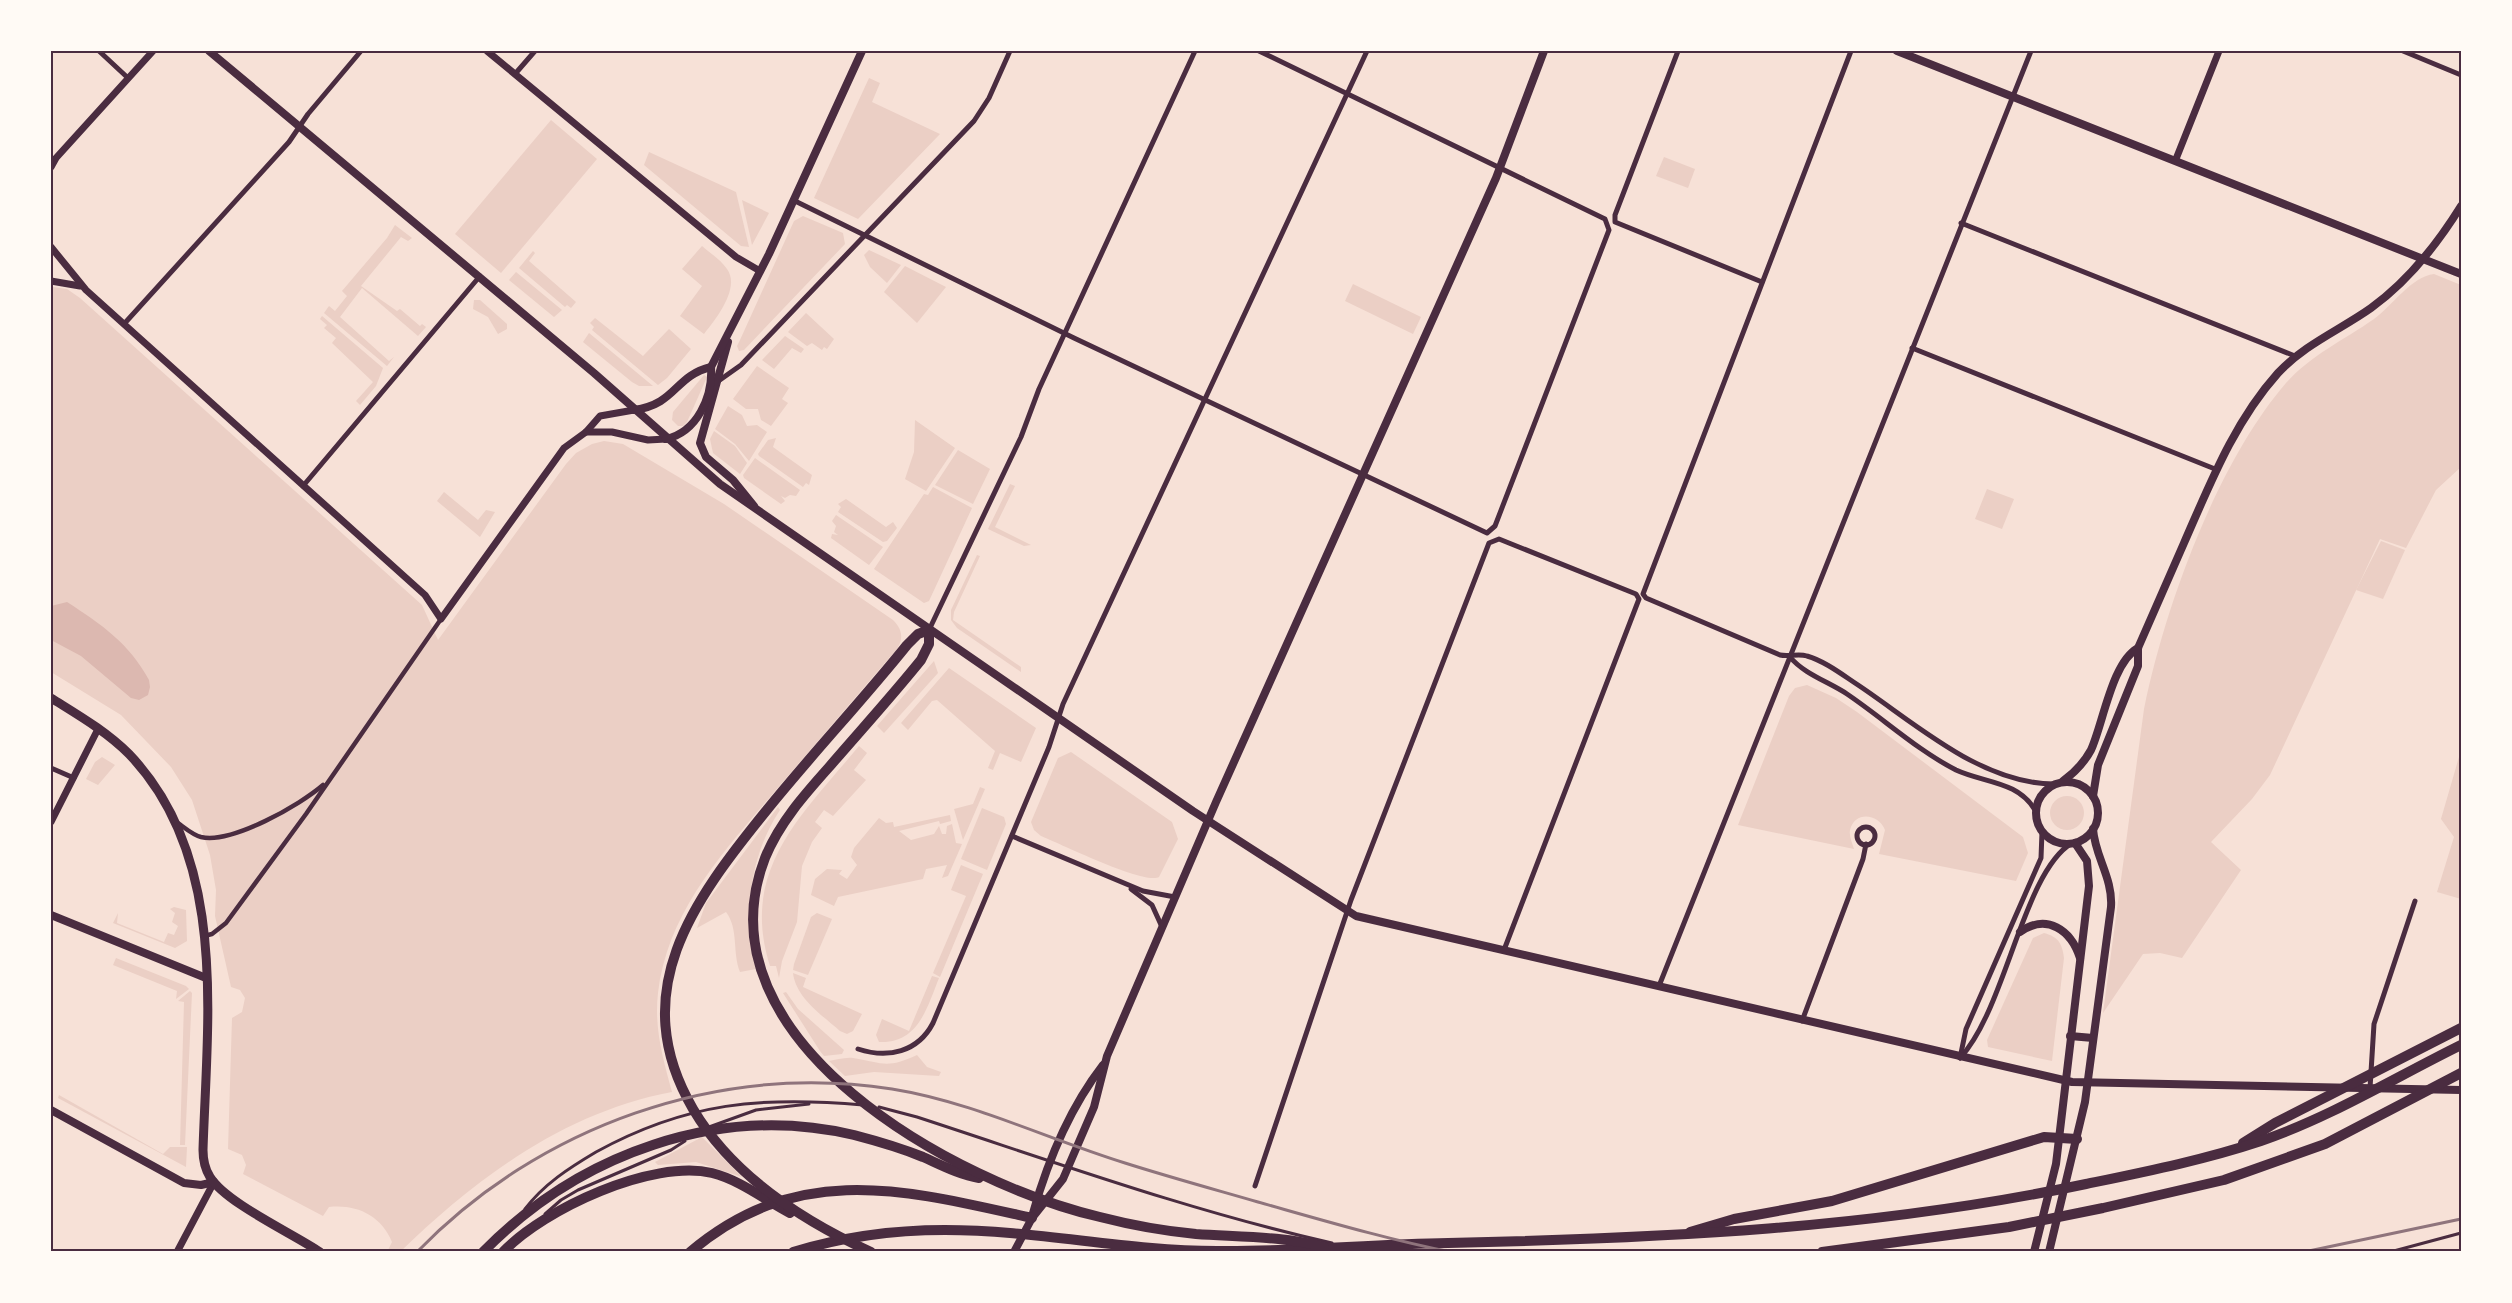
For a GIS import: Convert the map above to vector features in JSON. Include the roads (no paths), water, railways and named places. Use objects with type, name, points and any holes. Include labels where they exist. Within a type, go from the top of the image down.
[{"type":"highway","points":[[828,1231],[787,1204],[748,1174],[723,1150],[700,1120],[684,1091],[670,1054],[666,1020],[669,980],[685,926],[715,875],[789,783],[911,641],[920,633],[929,630],[929,644],[921,660],[811,788],[779,831],[760,876],[755,930],[762,969],[775,1004],[791,1029],[814,1056],[896,1128],[983,1178],[1053,1204],[1120,1222],[1194,1233],[1282,1238],[1324,1247]]},
{"type":"highway","points":[[2235,1149],[2275,1123],[2461,1028]]},
{"type":"highway","points":[[793,1252],[861,1236],[942,1230],[990,1232],[1172,1251],[1248,1251],[1682,1236],[1798,1227],[1974,1205],[2114,1178],[2235,1149],[2321,1117],[2461,1045]]},
{"type":"highway","points":[[1822,1252],[2020,1225],[2122,1204],[2234,1177],[2325,1144],[2461,1074]]},
{"type":"highway","points":[[483,1252],[519,1218],[567,1184],[619,1157],[666,1140],[708,1130],[798,1127],[864,1138],[904,1150],[966,1175],[983,1178]]},
{"type":"highway","points":[[1682,1236],[1724,1222],[1832,1201],[2044,1137],[2077,1139]]},
{"type":"highway","points":[[502,1252],[538,1223],[635,1179],[664,1171],[687,1170],[727,1178],[796,1217],[871,1252]]},
{"type":"highway","points":[[690,1252],[715,1232],[747,1214],[783,1200],[815,1192],[846,1189],[916,1195],[1032,1218]]},
{"type":"main road","points":[[209,51],[480,276],[708,476],[929,630],[1347,912],[1356,916],[2046,1077],[2090,1083],[2461,1090]]},
{"type":"main road","points":[[666,439],[683,434],[690,428],[711,386],[711,367],[760,271],[862,51]]},
{"type":"main road","points":[[1014,1252],[1032,1218],[1063,1179],[1099,1092],[1105,1062],[1162,927],[1501,167],[1544,51]]},
{"type":"main road","points":[[1897,51],[2176,159],[2461,274]]},
{"type":"main road","points":[[2138,648],[2139,664],[2097,768],[2093,796],[2098,812],[2093,829],[2086,837],[2073,843],[2054,841],[2042,832],[2037,821],[2036,810],[2041,794],[2078,769],[2089,754],[2106,701],[2128,657],[2138,648],[2215,469],[2256,402],[2295,357],[2372,307],[2422,258],[2461,206]]},
{"type":"main road","points":[[730,332],[719,381],[702,429],[701,448],[709,460],[738,485],[757,511]]},
{"type":"main road","points":[[634,410],[662,402],[691,374],[711,367]]},
{"type":"main road","points":[[51,698],[121,747],[142,770],[175,821],[194,877],[204,936],[206,978],[203,1154],[207,1171],[214,1182],[232,1198],[320,1252]]},
{"type":"main road","points":[[2106,701],[2121,708]]},
{"type":"main road","points":[[2058,783],[2081,785],[2093,796]]},
{"type":"main road","points":[[2049,1252],[2077,1139],[2090,1066],[2112,900],[2109,880],[2096,848],[2093,829]]},
{"type":"main road","points":[[2034,1252],[2051,1188],[2081,962],[2089,870],[2085,855],[2073,843]]},
{"type":"main road","points":[[51,915],[206,978]]},
{"type":"main road","points":[[2020,932],[2037,924],[2057,926],[2073,940],[2081,962]]},
{"type":"main road","points":[[2070,1036],[2093,1038]]},
{"type":"main road","points":[[1032,1218],[1045,1173],[1072,1111],[1080,1095],[1105,1062]]},
{"type":"main road","points":[[51,1110],[186,1183],[201,1185],[214,1182]]},
{"type":"street","points":[[99,51],[128,78]]},
{"type":"street","points":[[51,167],[54,160],[153,51]]},
{"type":"street","points":[[124,324],[289,142],[299,126],[361,51]]},
{"type":"street","points":[[488,51],[736,258],[760,271]]},
{"type":"street","points":[[515,74],[535,51]]},
{"type":"street","points":[[711,386],[741,365],[974,121],[989,98],[1010,51]]},
{"type":"street","points":[[929,630],[1021,437],[1065,333],[1195,51]]},
{"type":"street","points":[[793,200],[1065,333],[1487,533],[1495,526],[1610,230],[1608,223],[1605,219],[1501,167],[1259,51]]},
{"type":"street","points":[[858,1049],[878,1054],[898,1053],[914,1045],[928,1032],[1012,836],[1059,718],[1367,51]]},
{"type":"street","points":[[1678,51],[1615,215],[1616,222],[1762,282]]},
{"type":"street","points":[[1851,51],[1643,594],[1646,598],[1790,657],[1801,668],[1862,704],[1939,760],[1966,774],[2018,791],[2036,810]]},
{"type":"street","points":[[1659,986],[2031,51]]},
{"type":"street","points":[[2176,159],[2219,51]]},
{"type":"street","points":[[2403,51],[2461,75]]},
{"type":"street","points":[[1961,223],[2295,357]]},
{"type":"street","points":[[51,247],[82,287],[425,595],[441,619]]},
{"type":"street","points":[[303,486],[480,276]]},
{"type":"street","points":[[51,281],[82,287]]},
{"type":"street","points":[[1912,348],[2215,469]]},
{"type":"street","points":[[204,936],[212,934],[226,922],[306,814],[441,619],[559,455],[586,432],[600,416],[634,410]]},
{"type":"street","points":[[586,432],[612,432],[648,440],[666,439]]},
{"type":"street","points":[[1255,1186],[1347,912],[1488,543],[1500,539],[1636,594],[1639,601],[1504,950]]},
{"type":"street","points":[[1790,657],[1805,655],[1830,668],[1930,736],[1972,759],[2023,779],[2058,783]]},
{"type":"street","points":[[51,822],[98,729]]},
{"type":"street","points":[[51,768],[74,778]]},
{"type":"street","points":[[175,821],[200,837],[225,836],[300,802],[327,781]]},
{"type":"street","points":[[1960,1058],[1962,1037],[2040,860],[2042,832]]},
{"type":"street","points":[[1012,836],[1128,886],[1149,893],[1176,897]]},
{"type":"street","points":[[1960,1058],[1972,1041],[1989,1006],[2051,861],[2073,843]]},
{"type":"street","points":[[1802,1021],[1863,859],[1866,844]]},
{"type":"street","points":[[1128,886],[1152,905],[1162,927]]},
{"type":"street","points":[[2370,1088],[2374,1024],[2415,901]]},
{"type":"street","points":[[177,1252],[214,1182]]},
{"type":"lane","points":[[519,1218],[544,1187],[606,1147],[674,1118],[709,1108],[783,1100],[870,1106],[901,1112],[1164,1199],[1252,1224],[1371,1252]]},
{"type":"lane","points":[[538,1223],[567,1196],[671,1150],[719,1122],[766,1108],[820,1103]]},
{"type":"lane","points":[[2390,1252],[2461,1233]]},
{"type":"railway","points":[[417,1252],[465,1208],[518,1170],[575,1138],[635,1113],[697,1095],[762,1085],[827,1083],[892,1089],[952,1103],[1158,1173],[1354,1229],[1451,1252]]},
{"type":"railway","points":[[2304,1252],[2461,1219]]}]
